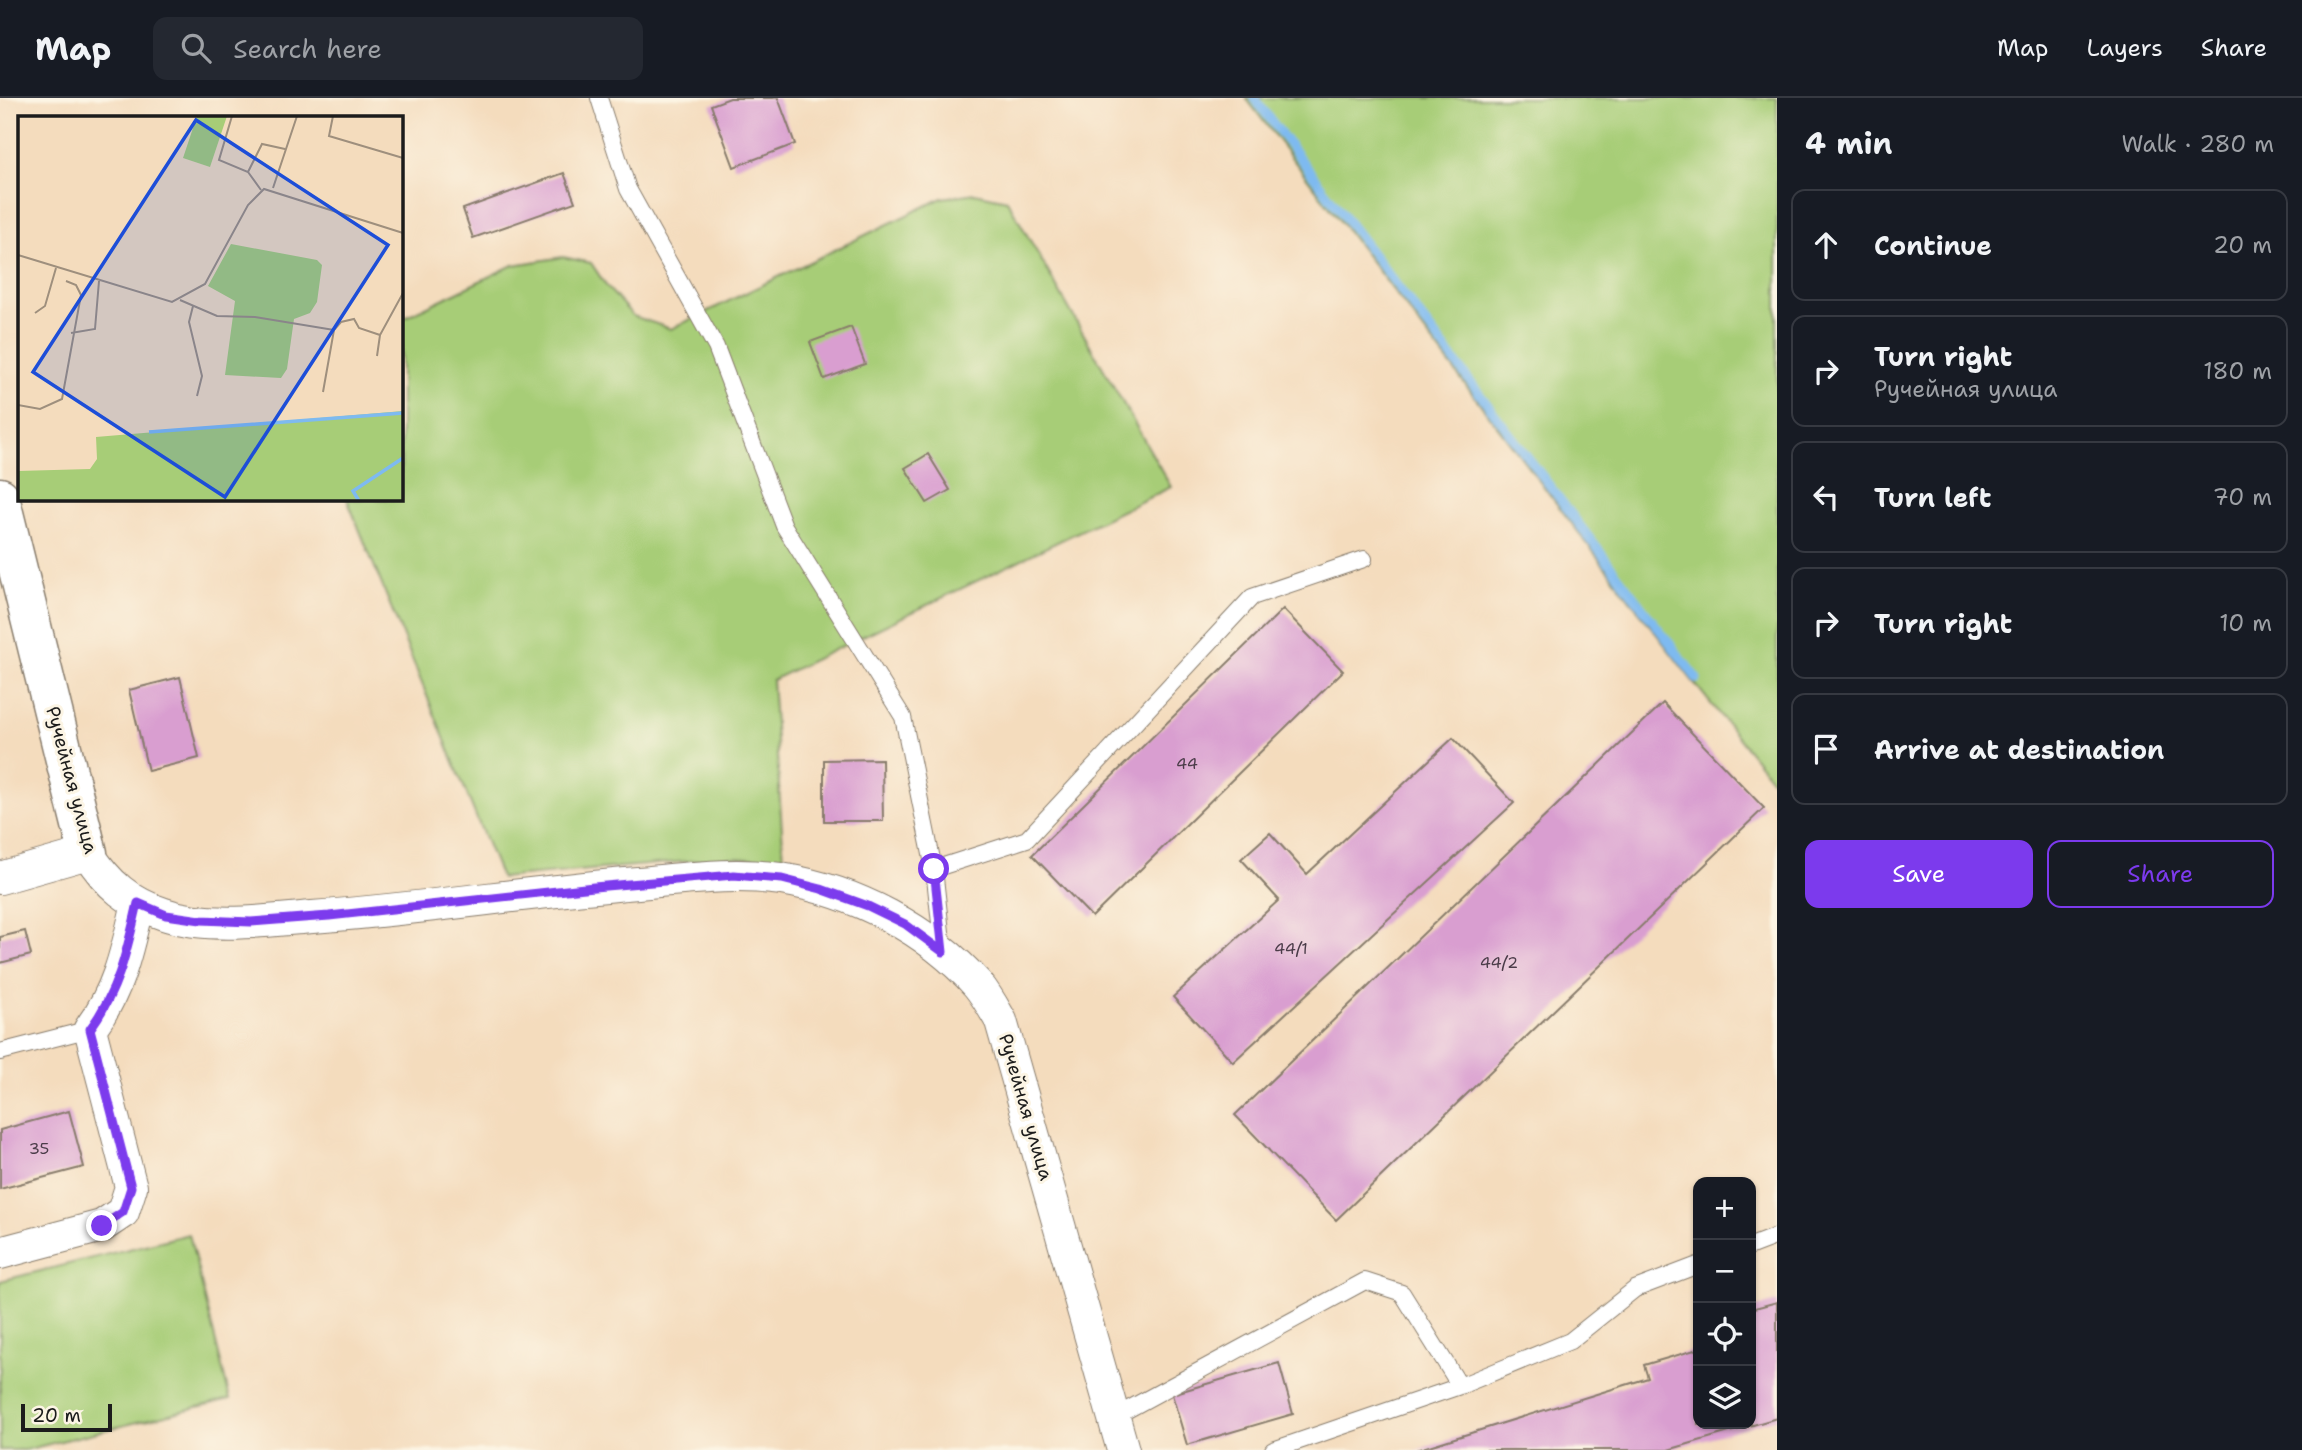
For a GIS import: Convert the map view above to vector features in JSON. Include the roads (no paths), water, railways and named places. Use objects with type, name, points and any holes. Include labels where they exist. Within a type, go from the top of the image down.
[{"type":"street","name":"Ручейная улица","points":[[0,496],[88,853],[107,881],[120,893],[138,903],[166,915],[201,920],[251,922],[734,875],[782,879],[821,889],[868,906],[905,924],[943,952],[979,986],[1001,1021],[1123,1450]]},
{"type":"street","points":[[0,877],[88,853]]},
{"type":"street","points":[[0,1253],[102,1226],[123,1212],[131,1187],[90,1029],[103,1011],[122,972],[138,903]]},
{"type":"lane","points":[[599,98],[628,189],[716,347],[784,526],[903,717],[934,869],[943,952]]},
{"type":"lane","points":[[934,869],[1027,839],[1252,597],[1364,559]]},
{"type":"lane","points":[[0,1052],[90,1029]]},
{"type":"lane","points":[[1756,1244],[1777,1236]]},
{"type":"lane","points":[[1273,1450],[1460,1386],[1570,1340],[1635,1289],[1693,1267]]},
{"type":"lane","points":[[1114,1417],[1365,1281],[1402,1293],[1460,1386]]},
{"type":"waterway","points":[[1254,98],[1697,679]]}]
